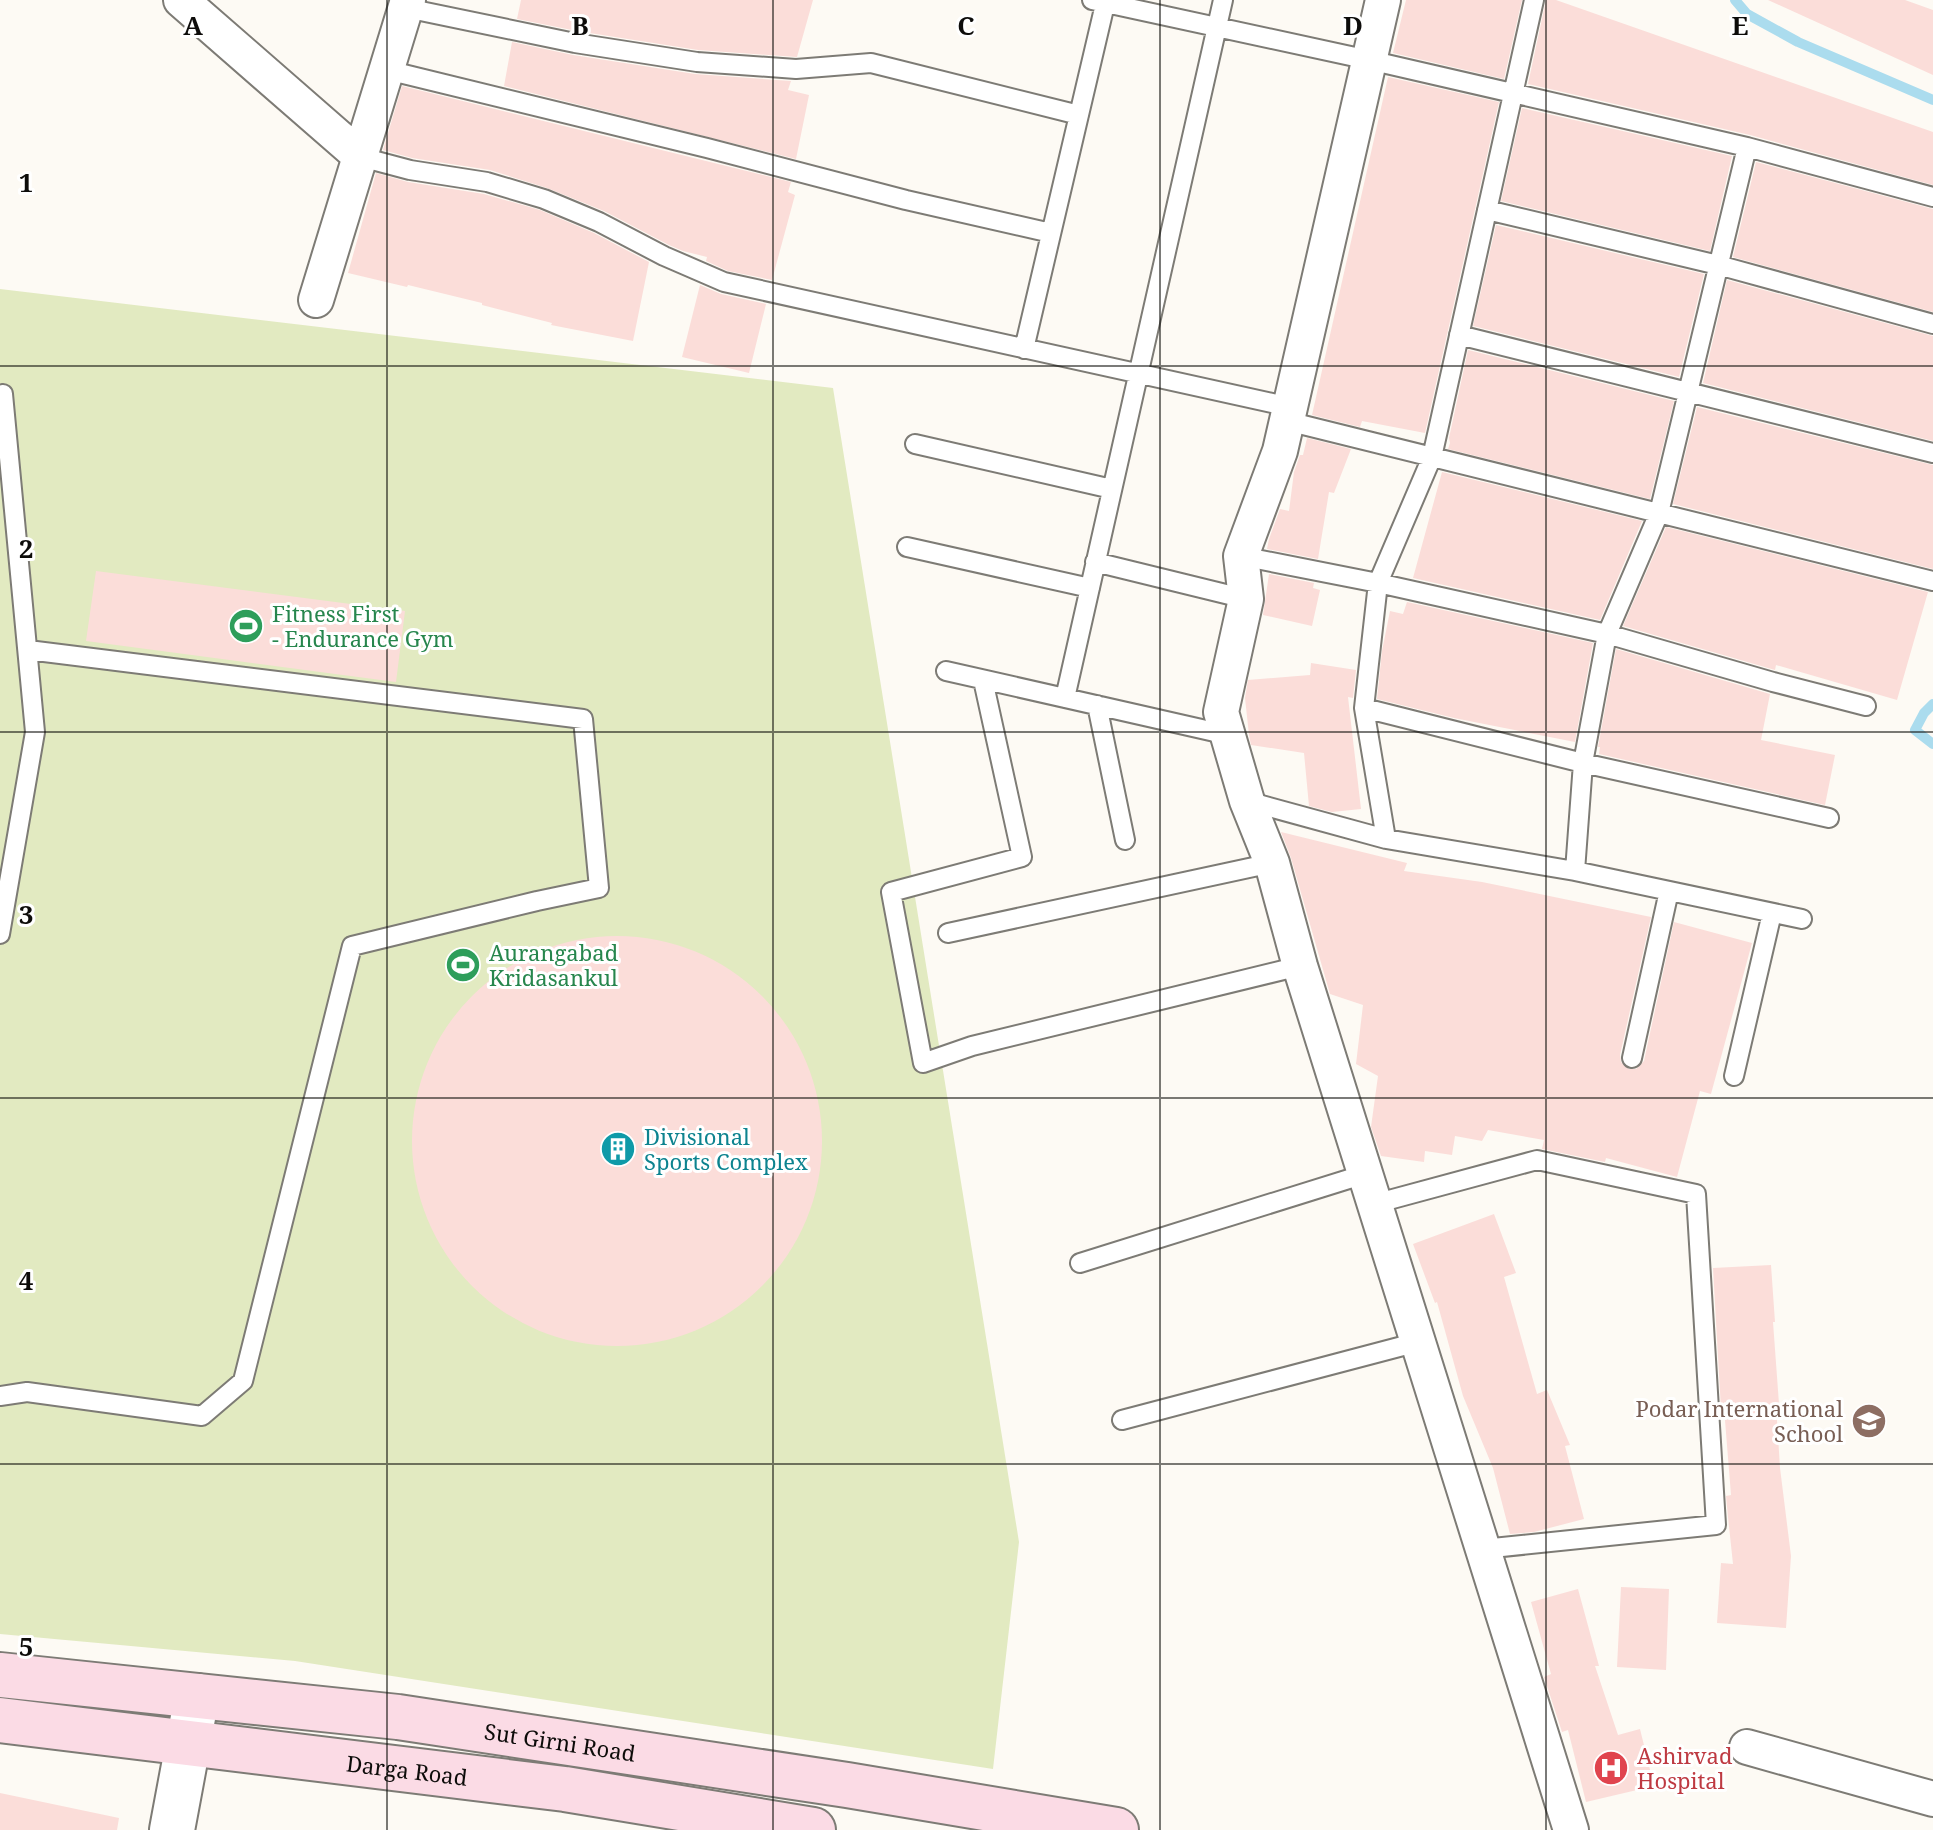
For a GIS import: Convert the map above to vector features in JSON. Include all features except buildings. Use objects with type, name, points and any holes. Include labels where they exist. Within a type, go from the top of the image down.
[{"type":"main road","name":"Sut Girni Road","points":[[0,1675],[398,1717],[777,1774],[1116,1830]]},
{"type":"main road","name":"Darga Road","points":[[0,1720],[565,1789],[785,1828]]},
{"type":"street","points":[[181,0],[361,157]]},
{"type":"street","points":[[1383,0],[1280,451],[1241,556],[1246,599],[1221,712],[1247,801],[1272,863],[1300,966],[1571,1830]]},
{"type":"street","points":[[316,300],[407,4]]},
{"type":"street","points":[[172,1830],[197,1696]]},
{"type":"street","points":[[1747,1747],[1933,1799]]},
{"type":"street","points":[[777,1774],[785,1828]]},
{"type":"lane","points":[[1065,698],[1223,0]]},
{"type":"lane","points":[[1386,839],[1364,708],[1378,583],[1432,457],[1534,0]]},
{"type":"lane","points":[[1024,349],[1079,115],[1101,1],[1747,147],[1933,197]]},
{"type":"lane","points":[[407,4],[575,43],[697,62],[796,69],[871,63],[1079,115]]},
{"type":"lane","points":[[387,70],[906,200],[1051,233]]},
{"type":"lane","points":[[1575,871],[1583,763],[1607,634],[1659,513],[1747,147]]},
{"type":"lane","points":[[361,157],[410,170],[487,182],[544,199],[724,282],[1138,373],[1432,457],[1933,581]]},
{"type":"lane","points":[[1487,210],[1718,265],[1933,324]]},
{"type":"lane","points":[[1459,335],[1933,453]]},
{"type":"lane","points":[[0,934],[35,732],[3,394]]},
{"type":"lane","points":[[915,444],[1112,489]]},
{"type":"lane","points":[[907,547],[1090,588]]},
{"type":"lane","points":[[1241,556],[1607,634],[1866,706]]},
{"type":"lane","points":[[1095,562],[1246,599]]},
{"type":"lane","points":[[0,1396],[27,1392],[202,1416],[243,1381],[352,946],[599,888],[583,719],[28,650]]},
{"type":"lane","points":[[946,671],[1228,735]]},
{"type":"lane","points":[[983,680],[1022,857],[891,892],[923,1063],[972,1046],[1300,966]]},
{"type":"lane","points":[[1097,705],[1125,840]]},
{"type":"lane","points":[[1364,708],[1583,763],[1829,818]]},
{"type":"lane","points":[[1247,801],[1386,839],[1575,871],[1802,919]]},
{"type":"lane","points":[[948,933],[1272,863]]},
{"type":"lane","points":[[1632,1058],[1669,891]]},
{"type":"lane","points":[[1734,1076],[1772,913]]},
{"type":"lane","points":[[1080,1263],[1369,1189],[1537,1160],[1696,1194],[1716,1525],[1483,1549]]},
{"type":"lane","points":[[1122,1420],[1418,1342]]},
{"type":"green space","name":"Aurangabad Kridasankul","points":[[0,289],[833,388],[1019,1542],[993,1769],[295,1661],[0,1634]]},
{"type":"waterway","points":[[1735,0],[1747,14],[1798,42],[1933,100]]},
{"type":"waterway","points":[[1933,704],[1915,730],[1933,744]]},
{"type":"place","name":"Fitness First - Endurance Gym","points":[[246,626]]},
{"type":"place","name":"Aurangabad Kridasankul","points":[[463,965]]},
{"type":"place","name":"Divisional Sports Complex","points":[[618,1149]]},
{"type":"place","name":"Podar International School","points":[[1869,1421]]},
{"type":"place","name":"Ashirvad Hospital","points":[[1611,1768]]}]
